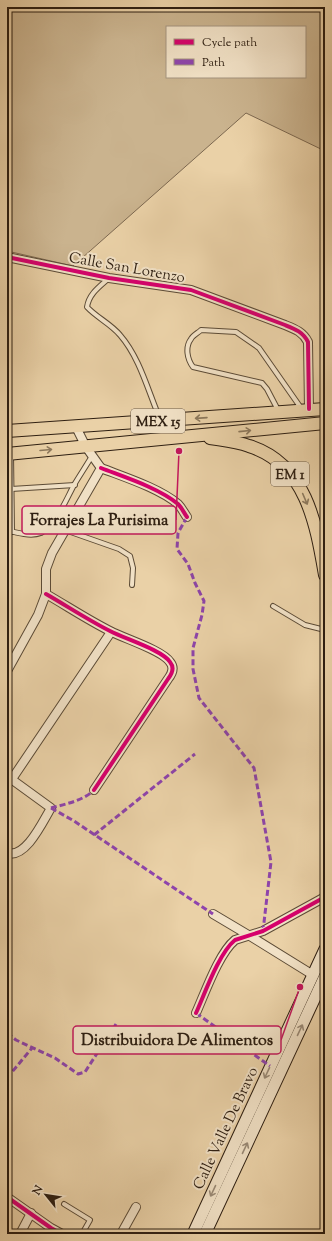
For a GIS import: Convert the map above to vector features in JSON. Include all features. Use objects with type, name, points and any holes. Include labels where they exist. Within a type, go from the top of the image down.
[{"type":"main road","name":"MEX 15","points":[[7,431],[325,409]]},
{"type":"main road","name":"MEX 15","points":[[9,454],[89,451],[192,436],[325,423]]},
{"type":"main road","name":"EM 1","points":[[192,436],[249,446],[264,453],[284,466],[300,486],[312,516],[318,537],[325,575]]},
{"type":"main road","name":"Calle Valle De Bravo","points":[[193,1234],[325,948]]},
{"type":"main road","name":"Calle Valle De Bravo","points":[[205,1234],[322,992],[325,976]]},
{"type":"street","name":"Calle San Lorenzo","points":[[7,257],[109,278],[191,290],[299,331],[305,336],[308,342],[306,410]]},
{"type":"street","points":[[76,426],[89,451],[101,468],[160,493],[180,506],[187,517]]},
{"type":"street","points":[[7,671],[38,615],[46,594],[46,569],[52,553],[101,468]]},
{"type":"street","points":[[46,594],[111,632],[157,652],[167,658],[173,667],[172,672],[133,733],[94,790]]},
{"type":"street","points":[[7,853],[15,853],[33,839],[50,808],[10,778],[111,632]]},
{"type":"street","points":[[196,1013],[222,957],[227,948],[235,940],[263,931],[325,897]]},
{"type":"street","points":[[212,914],[313,976]]},
{"type":"street","points":[[7,1197],[62,1234]]},
{"type":"street","points":[[121,1234],[136,1207]]},
{"type":"street","points":[[20,1234],[31,1213]]},
{"type":"lane","points":[[109,278],[92,293],[88,300],[87,306],[119,333],[128,344],[138,362],[161,421]]},
{"type":"lane","points":[[279,412],[267,389],[262,383],[193,367],[188,360],[187,352],[190,340],[201,330],[236,332],[259,348],[306,410]]},
{"type":"lane","points":[[9,454],[11,488],[9,531],[36,534],[42,532],[51,524],[63,507],[75,485],[89,451]]},
{"type":"lane","points":[[11,488],[75,485]]},
{"type":"lane","points":[[65,530],[119,549],[130,556],[133,568],[132,584]]},
{"type":"lane","points":[[273,606],[305,626],[325,630]]},
{"type":"lane","points":[[64,1204],[90,1220],[82,1234]]},
{"type":"shaded area","points":[[7,7],[325,7],[325,151],[246,113],[73,266],[7,251]]},
{"type":"marked path","points":[[187,517],[178,533],[177,549],[188,564],[204,601],[202,615],[193,648],[193,669],[199,698],[254,768],[271,862],[263,931]]},
{"type":"marked path","points":[[94,835],[195,754]]},
{"type":"marked path","points":[[51,808],[85,797],[94,790]]},
{"type":"marked path","points":[[51,808],[74,821],[213,914]]},
{"type":"marked path","points":[[196,1013],[270,1066]]},
{"type":"marked path","points":[[7,1033],[16,1040],[55,1058],[78,1074],[85,1072],[116,1024]]},
{"type":"marked path","points":[[7,1078],[32,1048]]},
{"type":"cycle path","points":[[7,257],[109,278],[191,290],[285,325],[301,333],[308,342],[309,409]]},
{"type":"cycle path","points":[[101,468],[141,483],[170,498],[181,507],[187,517]]},
{"type":"cycle path","points":[[46,594],[102,627],[159,653],[166,658],[172,666],[172,673],[94,790]]},
{"type":"cycle path","points":[[196,1013],[223,954],[235,940],[263,931],[325,897]]},
{"type":"cycle path","points":[[7,1197],[62,1234]]},
{"type":"place","name":"Forrajes La Purisima","points":[[179,451]]},
{"type":"place","name":"Distribuidora De Alimentos","points":[[300,987]]}]
